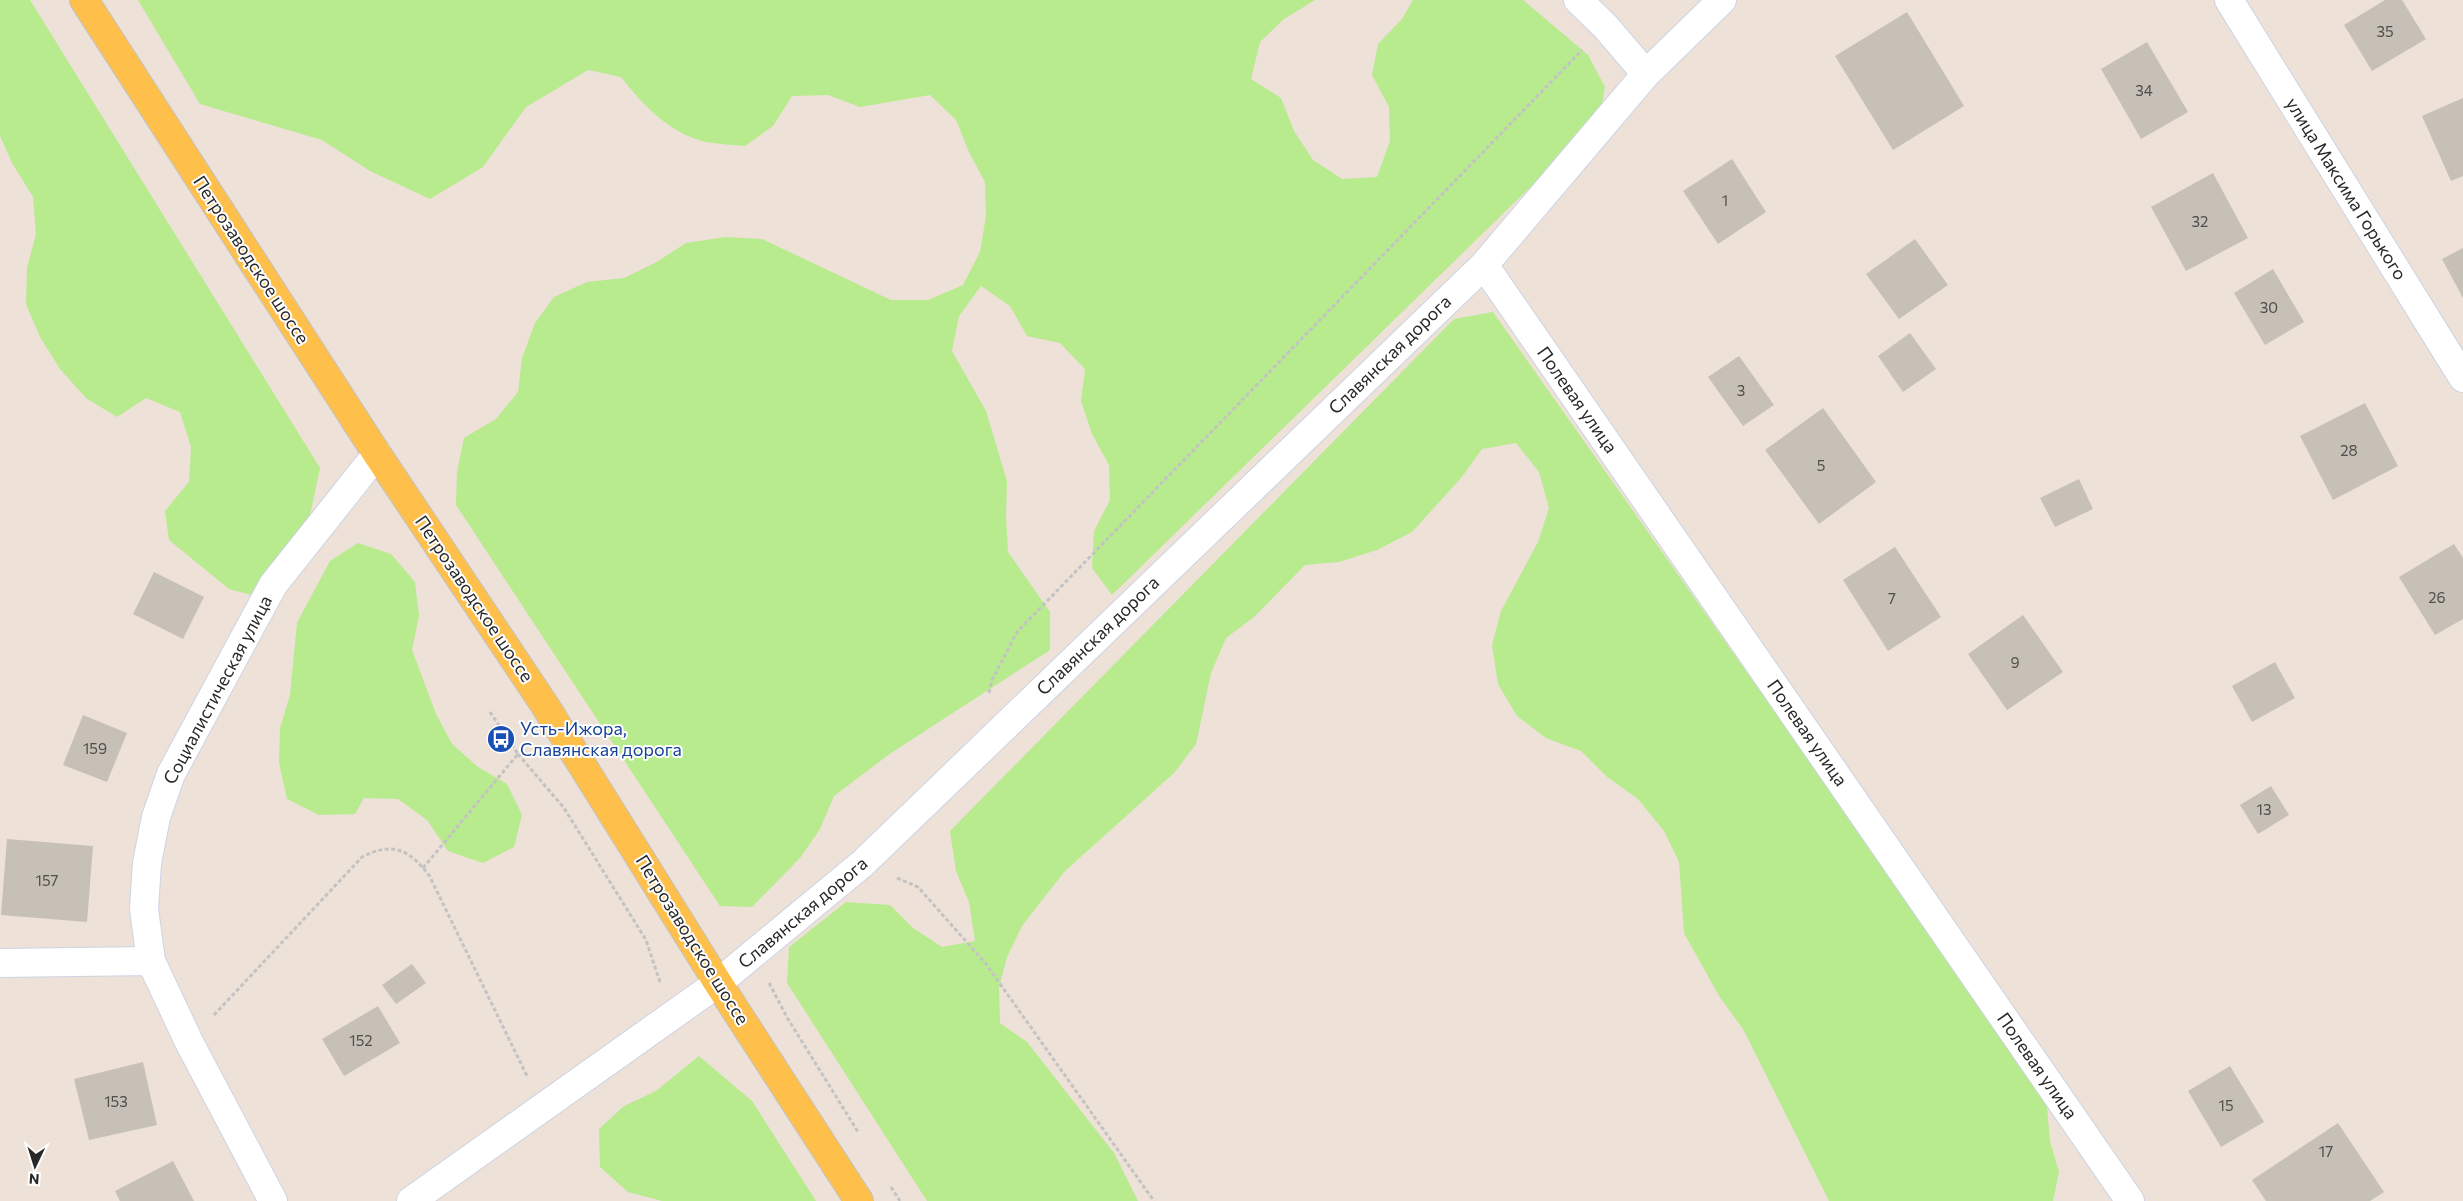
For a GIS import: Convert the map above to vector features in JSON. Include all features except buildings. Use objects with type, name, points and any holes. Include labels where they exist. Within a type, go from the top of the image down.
[{"type":"main road","name":"Петрозаводское шоссе","points":[[84,0],[377,454],[544,704],[718,983],[859,1201]]},
{"type":"street","points":[[1578,0],[1605,26],[1646,74]]},
{"type":"street","name":"Славянская дорога","points":[[411,1201],[718,983],[863,864],[1484,265],[1646,74],[1722,0]]},
{"type":"street","name":"улица Максима Горького","points":[[2229,0],[2463,378]]},
{"type":"street","name":"Полевая улица","points":[[1484,265],[2130,1201]]},
{"type":"street","name":"Социалистическая улица","points":[[274,1201],[189,1042],[151,961],[144,909],[147,863],[156,817],[171,774],[272,586],[377,454]]},
{"type":"street","points":[[0,963],[151,961]]},
{"type":"path","points":[[988,698],[992,680],[1017,632],[1605,26]]},
{"type":"path","points":[[490,712],[518,754],[564,808],[646,940]]},
{"type":"path","points":[[423,868],[518,754]]},
{"type":"path","points":[[189,1042],[362,856],[374,850],[398,849],[409,854],[429,875],[542,1108]]},
{"type":"path","points":[[863,864],[918,887],[986,964],[1154,1201]]},
{"type":"path","points":[[754,954],[788,1019],[859,1135]]},
{"type":"path","points":[[890,1184],[900,1201]]},
{"type":"green space","points":[[0,0],[30,0],[320,468],[304,544],[262,598],[229,589],[169,540],[165,511],[189,482],[191,447],[180,412],[146,398],[117,417],[86,398],[60,369],[40,337],[26,304],[27,268],[36,234],[33,197],[12,163],[0,136]]},
{"type":"green space","points":[[138,0],[1315,0],[1284,19],[1260,42],[1251,79],[1281,98],[1294,131],[1313,160],[1342,179],[1377,177],[1390,141],[1389,107],[1372,75],[1378,44],[1402,19],[1413,0],[1523,0],[1588,55],[1605,87],[1599,120],[1112,595],[1092,568],[1094,531],[1110,500],[1109,465],[1092,434],[1081,401],[1085,369],[1060,343],[1027,336],[1010,306],[981,286],[959,316],[952,351],[986,411],[1007,481],[1006,517],[1008,552],[1050,612],[1050,650],[891,753],[834,796],[820,829],[800,858],[752,907],[720,906],[456,505],[457,472],[464,438],[496,419],[518,392],[522,358],[535,323],[554,297],[587,282],[624,278],[655,263],[686,243],[725,237],[762,239],[891,300],[928,300],[963,285],[980,252],[986,216],[985,182],[969,152],[956,120],[930,95],[860,107],[828,95],[792,96],[773,126],[745,146],[711,143],[680,132],[658,117],[621,77],[588,70],[526,107],[483,167],[430,199],[370,171],[322,140],[200,104]]},
{"type":"green space","points":[[1493,312],[2046,1097],[2050,1141],[2059,1172],[2053,1201],[1829,1201],[1743,1029],[1719,996],[1684,933],[1679,862],[1664,831],[1638,799],[1606,776],[1581,751],[1546,738],[1517,716],[1498,684],[1492,645],[1501,611],[1538,542],[1549,508],[1539,472],[1516,443],[1482,449],[1461,478],[1412,532],[1377,550],[1339,562],[1305,565],[1254,617],[1226,638],[1211,673],[1196,744],[1174,773],[1064,872],[1022,926],[1007,957],[999,988],[1000,1023],[1027,1042],[1114,1153],[1138,1201],[927,1201],[787,983],[789,947],[846,902],[890,905],[913,928],[942,947],[975,941],[969,902],[956,871],[950,831],[1454,319]]},
{"type":"green space","points":[[358,543],[391,554],[415,582],[419,616],[412,650],[436,714],[452,744],[478,767],[507,784],[522,815],[514,847],[483,863],[448,851],[427,820],[398,799],[364,798],[355,814],[319,815],[287,799],[279,763],[280,728],[290,695],[297,623],[330,561]]},
{"type":"green space","points":[[699,1056],[752,1101],[816,1201],[662,1201],[628,1192],[600,1167],[599,1129],[624,1106],[656,1091]]},
{"type":"place","name":"Усть-Ижора, Славянская дорога","points":[[501,739]]}]
